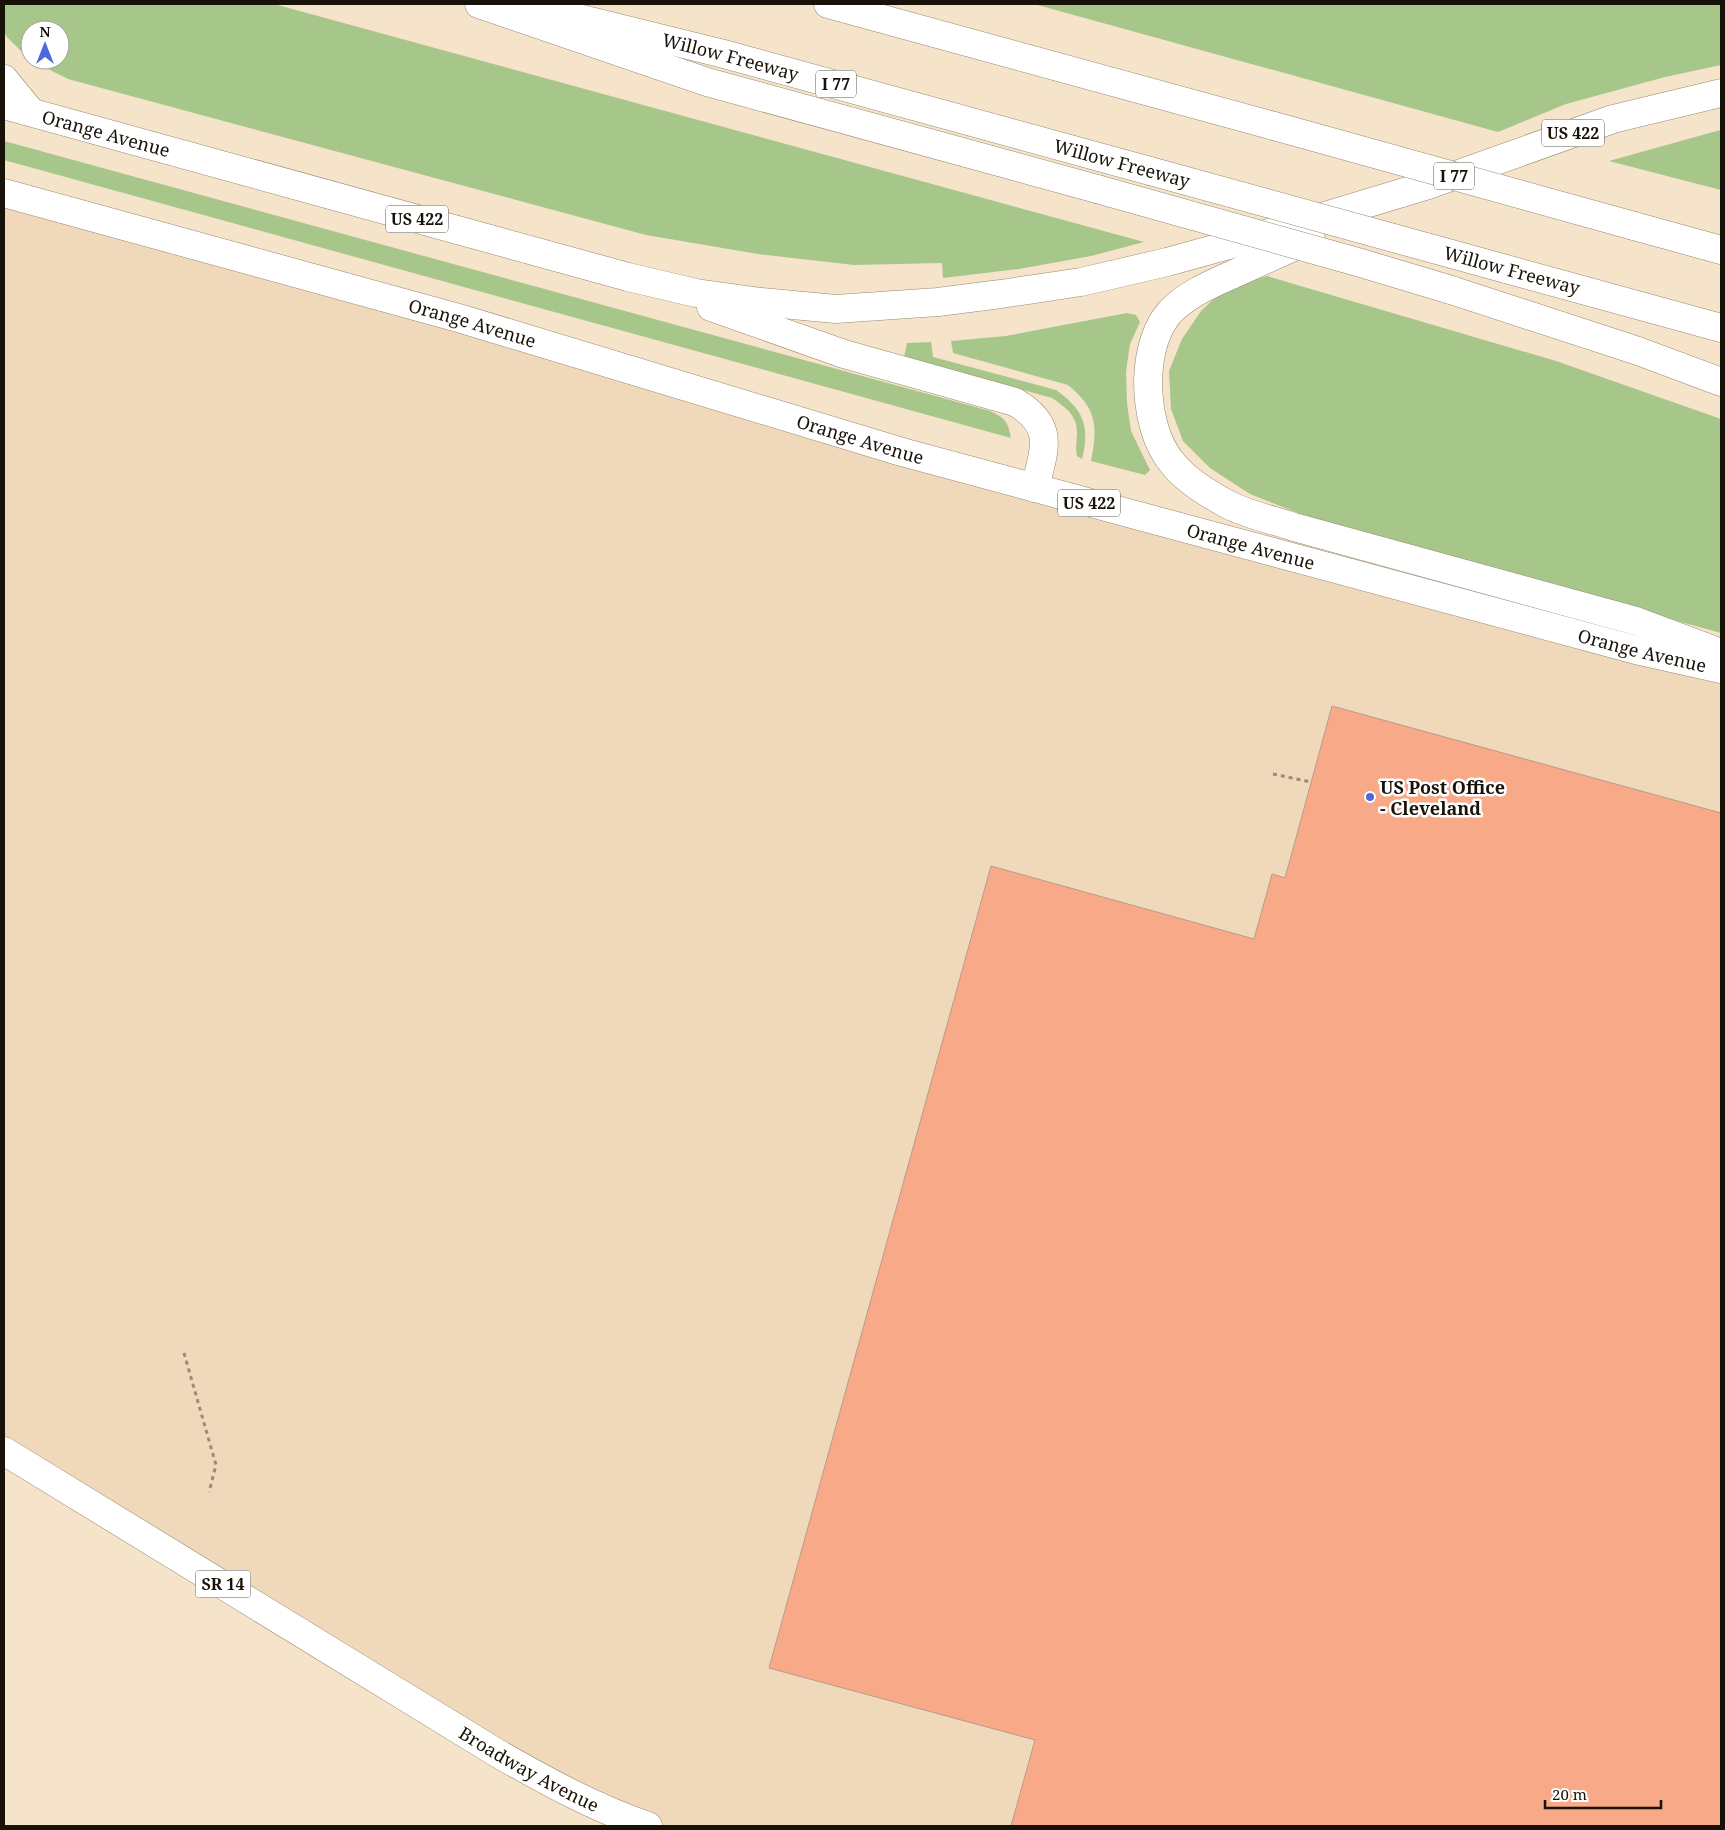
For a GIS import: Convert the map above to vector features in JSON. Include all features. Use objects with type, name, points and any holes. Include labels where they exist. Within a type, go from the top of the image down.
[{"type":"main road","points":[[479,4],[707,82],[1097,189],[1451,290],[1638,351],[1721,382]]},
{"type":"main road","name":"Willow Freeway","points":[[521,4],[720,52],[1721,328]]},
{"type":"main road","name":"I 77","points":[[828,4],[1721,250]]},
{"type":"main road","points":[[4,79],[31,112]]},
{"type":"main road","name":"Orange Avenue","points":[[4,105],[628,277],[696,293],[761,302],[827,308],[938,302],[1001,294],[1081,282],[1167,262],[1428,185],[1613,119],[1721,92]]},
{"type":"main road","points":[[1428,185],[1204,287],[1170,313],[1159,329],[1152,348],[1148,390],[1150,410],[1155,429],[1173,465],[1192,482],[1230,506],[1294,527],[1636,621],[1721,653]]},
{"type":"main road","name":"Orange Avenue","points":[[4,193],[462,319],[902,452],[1636,650],[1721,669]]},
{"type":"main road","points":[[628,277],[844,354],[1015,402],[1029,410],[1038,422],[1044,435],[1045,446],[1035,488]]},
{"type":"main road","name":"Broadway Avenue","points":[[4,1451],[554,1786],[617,1816],[648,1826]]},
{"type":"path","points":[[1273,774],[1311,782]]},
{"type":"path","points":[[184,1353],[216,1465],[209,1492]]},
{"type":"shaded area","points":[[4,193],[1721,669],[1721,1826],[648,1826],[4,1451]]},
{"type":"green space","points":[[4,4],[274,4],[1144,242],[1091,256],[1019,269],[943,278],[942,263],[854,265],[758,254],[646,235],[68,79],[50,70],[70,70],[70,20],[20,20],[20,50],[4,32]]},
{"type":"green space","points":[[1034,4],[1721,4],[1721,65],[1665,77],[1566,104],[1498,132]]},
{"type":"green space","points":[[1721,130],[1721,190],[1609,161],[1713,132]]},
{"type":"green space","points":[[4,141],[990,411],[1005,421],[1011,438],[4,160]]},
{"type":"green space","points":[[1267,276],[1556,361],[1721,419],[1721,633],[1326,524],[1250,494],[1210,468],[1183,441],[1171,409],[1169,371],[1182,339],[1201,311],[1224,289]]},
{"type":"green space","points":[[1127,313],[1136,315],[1140,322],[1130,344],[1126,372],[1127,403],[1131,431],[1150,470],[1145,475],[1091,461],[1094,438],[1093,419],[1085,402],[1068,385],[953,353],[951,341],[1006,336]]},
{"type":"green space","points":[[931,342],[933,357],[1056,390],[1073,405],[1083,420],[1085,437],[1082,459],[1076,453],[1077,432],[1073,416],[1066,408],[1052,398],[904,357],[907,343]]},
{"type":"building","points":[[1332,706],[1721,813],[1721,1826],[1011,1826],[1035,1740],[769,1668],[991,866],[1254,939],[1272,874],[1285,878]]},
{"type":"place","name":"US Post Office - Cleveland","points":[[1370,797]]}]
